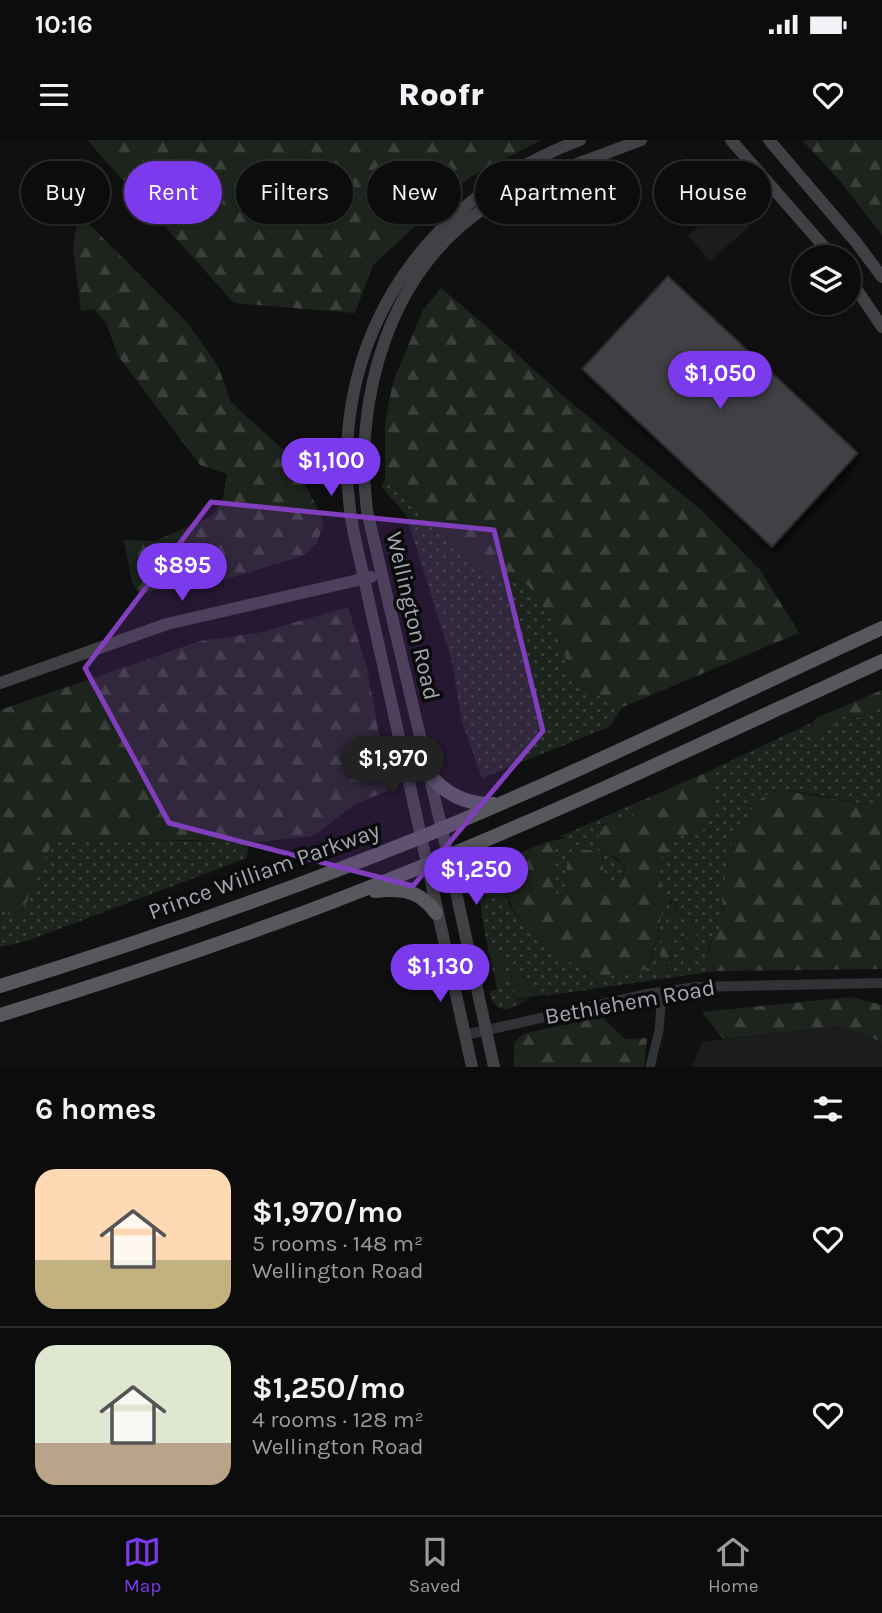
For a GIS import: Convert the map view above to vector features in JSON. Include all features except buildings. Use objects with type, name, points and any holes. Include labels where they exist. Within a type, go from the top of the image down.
[{"type":"highway","name":"Prince William Parkway","points":[[0,986],[174,930],[442,828],[882,628]]},
{"type":"highway","points":[[0,1015],[177,958],[356,893],[555,810],[882,661]]},
{"type":"highway","points":[[428,773],[436,783],[457,797],[481,804],[499,803]]},
{"type":"highway","points":[[356,893],[403,889],[422,897],[436,912]]},
{"type":"main road","name":"Wellington Road","points":[[472,1067],[363,580],[350,513],[346,444],[352,399],[361,364],[378,319],[418,255],[467,203],[530,162],[580,140]]},
{"type":"main road","name":"Wellington Road","points":[[494,1067],[442,828],[381,574],[364,485],[364,433],[369,393],[388,330],[410,290],[444,242],[489,206],[563,170],[640,140]]},
{"type":"main road","points":[[731,140],[823,245]]},
{"type":"main road","points":[[769,140],[856,242],[882,277]]},
{"type":"main road","points":[[861,296],[882,327]]},
{"type":"main road","points":[[0,683],[167,624],[381,574]]},
{"type":"street","name":"Bethlehem Road","points":[[464,1035],[662,991],[733,984],[882,983]]},
{"type":"street","points":[[650,1067],[659,1031],[662,991]]},
{"type":"highlighted area","points":[[211,502],[494,530],[543,731],[413,886],[169,823],[85,668]]},
{"type":"shaded area","points":[[701,224],[746,224],[749,227],[710,261],[688,236]]},
{"type":"shaded area","points":[[841,1026],[882,1042],[882,1067],[692,1067],[702,1042]]},
{"type":"green space","points":[[87,140],[541,140],[501,161],[475,161],[475,174],[461,185],[461,161],[367,161],[367,224],[418,224],[373,265],[355,313],[234,303],[163,224],[222,224],[222,161],[124,161],[124,181],[110,166],[110,161],[106,161]]},
{"type":"green space","points":[[802,140],[882,140],[882,235],[840,181]]},
{"type":"green space","points":[[76,224],[89,224],[186,321],[218,366],[231,402],[292,458],[324,522],[317,543],[303,556],[207,585],[163,588],[139,595],[132,582],[124,540],[155,541],[210,517],[222,503],[227,474],[200,465],[118,356],[106,323],[94,309],[81,311],[73,248]]},
{"type":"green space","points":[[441,288],[562,395],[701,510],[761,571],[799,633],[623,707],[574,684],[554,623],[528,585],[484,570],[385,479],[385,423],[393,382],[423,310]]},
{"type":"green space","points":[[385,479],[484,570],[528,585],[554,623],[574,684],[623,707],[609,727],[482,778],[462,722],[452,662],[406,515],[381,486]]},
{"type":"green space","points":[[348,607],[367,668],[389,790],[355,804],[313,836],[248,843],[54,838],[21,915],[16,920],[0,907],[0,710],[200,641],[258,633]]},
{"type":"green space","points":[[882,690],[882,708],[854,717],[837,715],[834,726],[823,725],[816,733],[809,734],[808,729],[816,718]]},
{"type":"green space","points":[[882,708],[882,807],[816,794],[776,790],[753,807],[747,821],[738,827],[733,836],[722,894],[723,923],[712,940],[708,954],[710,966],[715,971],[545,996],[545,992],[538,991],[523,975],[510,972],[514,998],[517,1001],[530,998],[511,1008],[496,1006],[489,992],[497,989],[481,912],[482,873],[514,856],[509,865],[514,882],[511,883],[507,878],[506,893],[511,907],[534,935],[592,977],[649,966],[664,900],[658,863],[675,839],[702,828],[710,820],[716,779],[705,773],[811,723],[808,729],[816,733],[823,725],[830,726],[834,723],[837,715],[856,718]],"holes":[[[671,899],[676,903],[679,913],[671,929],[670,956],[667,972],[664,974],[660,972],[660,953]],[[693,921],[696,930],[694,946],[690,961],[683,962],[689,924]]]},
{"type":"green space","points":[[705,773],[716,779],[712,816],[703,830],[678,837],[658,863],[664,900],[657,939],[647,969],[593,977],[535,936],[522,923],[507,894],[506,877],[511,883],[514,882],[509,864],[513,859],[538,845],[573,838],[574,843],[562,845],[555,850],[556,894],[565,895],[568,860],[574,850],[595,849],[602,852],[604,880],[608,883],[623,876],[625,869],[619,859],[609,854],[603,846],[598,827],[623,817],[631,818],[647,798]]},
{"type":"green space","points":[[780,790],[882,807],[882,969],[715,971],[710,967],[707,957],[713,937],[723,923],[722,894],[733,836],[738,827],[747,821],[756,802],[771,792]]},
{"type":"green space","points":[[647,798],[631,818],[623,817],[601,825],[601,845],[622,865],[623,876],[605,882],[602,872],[604,855],[589,848],[576,850],[567,860],[568,880],[565,895],[556,894],[555,850],[562,845],[572,844],[564,837],[559,837]]},
{"type":"green space","points":[[54,837],[248,843],[247,858],[27,941],[0,947],[0,907],[16,920],[21,915]]},
{"type":"green space","points":[[673,898],[679,913],[671,929],[671,947],[667,972],[664,974],[659,970],[662,935]]},
{"type":"green space","points":[[693,921],[696,944],[686,967],[683,962],[689,924]]},
{"type":"green space","points":[[492,951],[504,965],[500,970],[504,979],[500,988],[498,987]]},
{"type":"green space","points":[[510,970],[521,974],[547,994],[514,1000]]},
{"type":"green space","points":[[851,997],[882,1005],[882,1042],[841,1026],[723,1039],[702,1012]]},
{"type":"green space","points":[[601,1016],[625,1039],[647,1038],[644,1067],[514,1067],[514,1043],[523,1034]]}]
